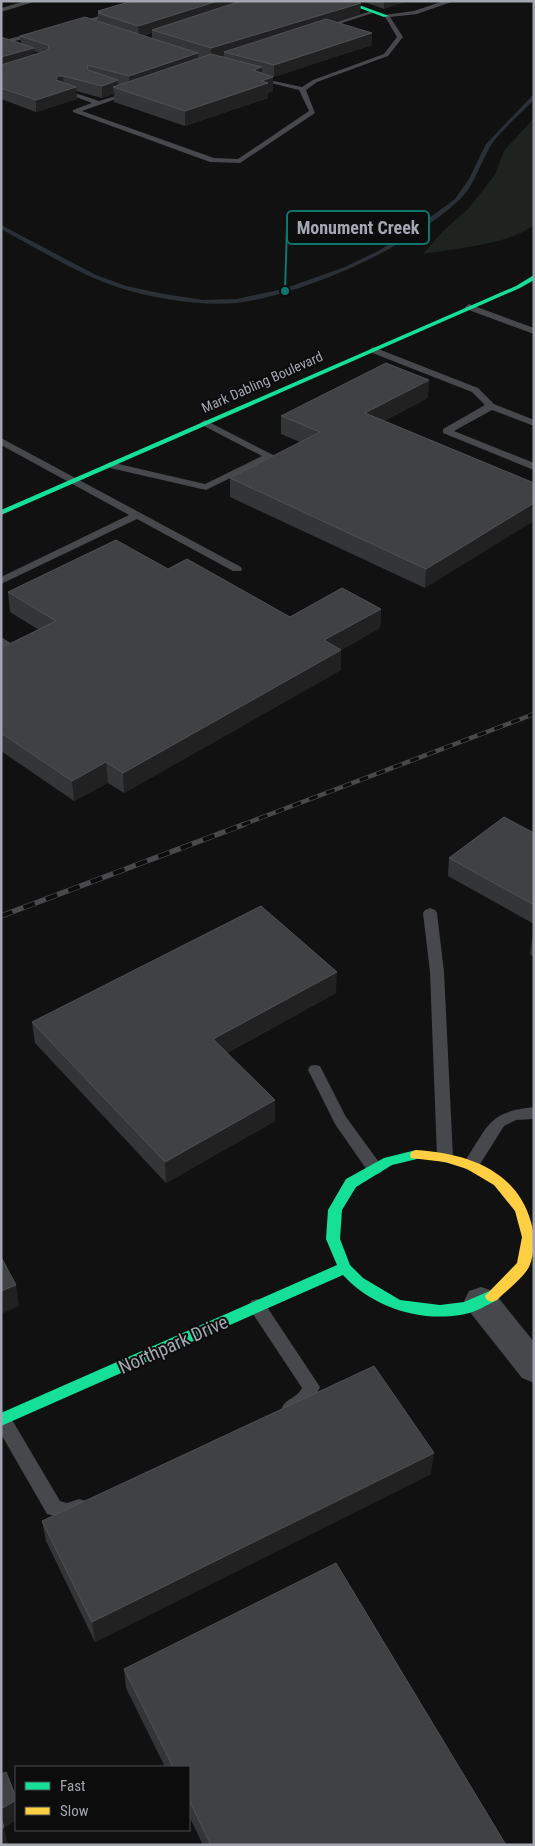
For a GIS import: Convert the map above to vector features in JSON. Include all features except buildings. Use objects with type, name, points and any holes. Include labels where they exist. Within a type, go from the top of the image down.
[{"type":"street","points":[[342,1],[386,16]]},
{"type":"street","name":"Mark Dabling Boulevard","points":[[1,513],[518,287],[534,277]]},
{"type":"street","points":[[416,1156],[445,1157],[470,1165],[499,1181],[528,1206],[528,1264],[495,1295],[466,1308],[440,1311],[398,1305],[358,1282],[345,1268],[333,1239],[335,1210],[351,1183],[389,1161],[416,1156]]},
{"type":"street","name":"Northpark Drive","points":[[2,1420],[345,1268]]},
{"type":"street","points":[[482,1301],[534,1368]]},
{"type":"lane","points":[[1,10],[34,1]]},
{"type":"lane","points":[[72,25],[151,1]]},
{"type":"lane","points":[[251,77],[303,89],[315,81],[386,55],[400,37],[386,16],[415,13],[451,1]]},
{"type":"lane","points":[[310,32],[373,12]]},
{"type":"lane","points":[[81,23],[98,28]]},
{"type":"lane","points":[[1,43],[46,32]]},
{"type":"lane","points":[[1,43],[10,46]]},
{"type":"lane","points":[[115,86],[131,92]]},
{"type":"lane","points":[[140,89],[76,111],[213,160],[240,161],[313,112],[302,92],[303,89]]},
{"type":"lane","points":[[61,90],[99,103]]},
{"type":"lane","points":[[469,307],[532,328]]},
{"type":"lane","points":[[373,350],[475,390],[491,406],[534,423]]},
{"type":"lane","points":[[491,406],[446,431],[534,467]]},
{"type":"lane","points":[[110,465],[206,487],[270,456],[205,424]]},
{"type":"lane","points":[[1,441],[237,570]]},
{"type":"lane","points":[[1,581],[136,515]]},
{"type":"lane","points":[[430,913],[437,972],[445,1157]]},
{"type":"lane","points":[[315,1070],[340,1120],[375,1169]]},
{"type":"lane","points":[[470,1165],[499,1122],[513,1115],[534,1113]]},
{"type":"lane","points":[[257,1306],[311,1387],[305,1400],[279,1413]]},
{"type":"lane","points":[[2,1420],[54,1508],[68,1512],[94,1500]]},
{"type":"shaded area","points":[[534,118],[534,225],[523,232],[496,241],[423,254],[443,231],[468,209],[495,175],[504,151]]},
{"type":"waterway","points":[[1,227],[94,276],[124,287],[203,302],[237,301],[285,291],[347,268],[380,252],[412,233],[457,200],[472,179],[488,145],[534,97]]},
{"type":"railway","points":[[242,825],[534,714]]},
{"type":"railway","points":[[1,916],[245,824]]},
{"type":"traffic: fast","points":[[342,1],[386,16]]},
{"type":"traffic: fast","points":[[1,513],[518,287],[534,277]]},
{"type":"traffic: fast","points":[[416,1155],[389,1161],[351,1183],[335,1210],[333,1239],[345,1268],[358,1282],[397,1305],[440,1311],[466,1308],[492,1296]]},
{"type":"traffic: fast","points":[[1,1420],[345,1268]]},
{"type":"traffic: slow","points":[[416,1155],[445,1157],[471,1165],[499,1181],[521,1209],[529,1237],[523,1265],[492,1296]]},
{"type":"place","name":"Monument Creek","points":[[285,291]]}]
